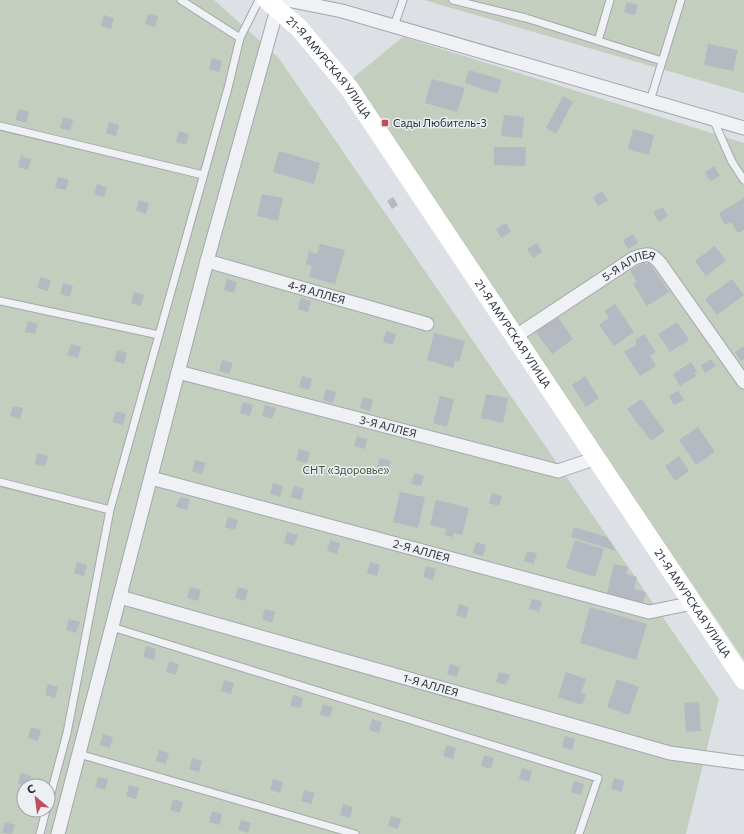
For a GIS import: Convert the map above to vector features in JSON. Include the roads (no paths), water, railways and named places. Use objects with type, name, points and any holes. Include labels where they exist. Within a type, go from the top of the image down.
[{"type":"main road","name":"21-Я АМУРСКАЯ УЛИЦА","points":[[277,3],[350,88],[744,680]]},
{"type":"street","points":[[58,834],[207,261],[277,3],[342,11],[744,128]]},
{"type":"street","name":"5-Я АЛЛЕЯ","points":[[516,336],[634,258],[644,254],[654,256],[744,382]]},
{"type":"street","name":"4-Я АЛЛЕЯ","points":[[207,261],[427,324]]},
{"type":"street","name":"3-Я АЛЛЕЯ","points":[[178,372],[558,471],[597,458]]},
{"type":"street","name":"2-Я АЛЛЕЯ","points":[[151,478],[648,612],[693,603]]},
{"type":"street","name":"1-Я АЛЛЕЯ","points":[[120,597],[670,753],[744,763]]},
{"type":"lane","points":[[181,0],[240,38]]},
{"type":"lane","points":[[55,778],[67,733],[110,510],[228,88],[240,38],[259,0]]},
{"type":"lane","points":[[394,26],[403,0]]},
{"type":"lane","points":[[453,0],[526,18],[662,61]]},
{"type":"lane","points":[[598,41],[610,0]]},
{"type":"lane","points":[[650,101],[680,0]]},
{"type":"lane","points":[[713,119],[732,162],[744,180]]},
{"type":"lane","points":[[0,126],[203,175]]},
{"type":"lane","points":[[0,301],[159,335]]},
{"type":"lane","points":[[0,482],[110,510]]},
{"type":"lane","points":[[112,627],[598,778],[579,834]]},
{"type":"lane","points":[[79,754],[355,834]]},
{"type":"lane","points":[[40,834],[44,818]]},
{"type":"place","name":"Сады Любитель-3","points":[[385,123]]},
{"type":"park label","name":"СНТ «Здоровье»","points":[[346,470]]}]
